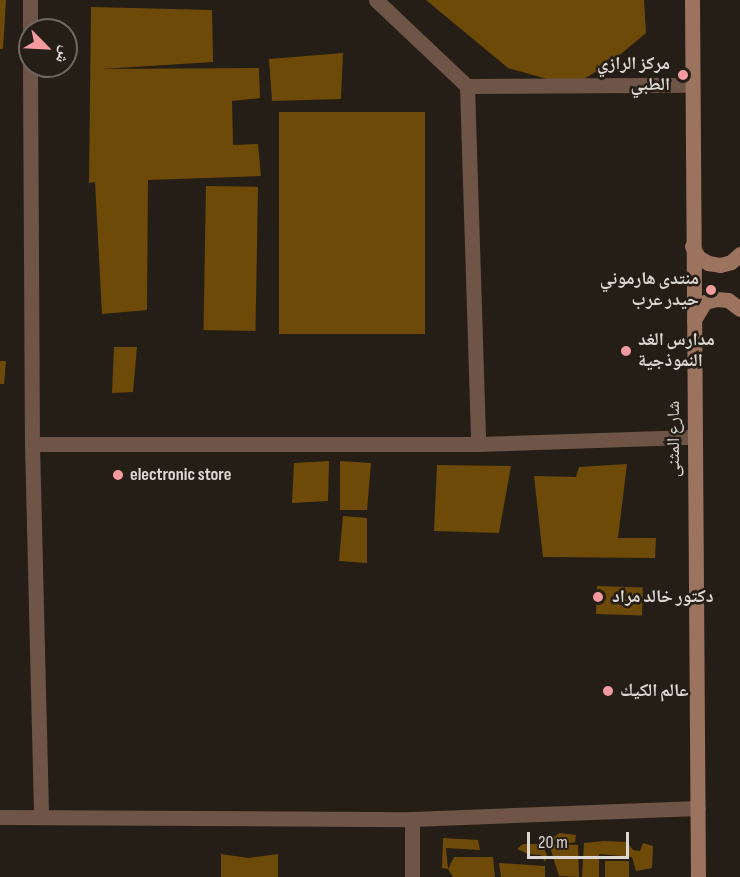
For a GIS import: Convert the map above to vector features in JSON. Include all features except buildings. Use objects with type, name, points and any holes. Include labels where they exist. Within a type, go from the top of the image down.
[{"type":"main road","name":"شارع المثنى","points":[[692,0],[693,437],[698,877]]},
{"type":"main road","points":[[692,246],[698,257],[708,263],[720,265],[731,262],[740,254]]},
{"type":"main road","points":[[693,322],[697,311],[705,302],[717,299],[728,300],[740,309]]},
{"type":"street","points":[[30,0],[30,18]]},
{"type":"street","points":[[376,0],[467,86],[692,85]]},
{"type":"street","points":[[30,78],[32,444],[41,817]]},
{"type":"street","points":[[467,86],[478,444]]},
{"type":"street","points":[[32,444],[478,444],[693,437]]},
{"type":"street","points":[[0,817],[412,819],[698,808]]},
{"type":"street","points":[[412,819],[412,877]]},
{"type":"place","name":"مركز الرازي الطبي","points":[[683,75]]},
{"type":"place","name":"منتدى هارموني حيدر عرب","points":[[711,290]]},
{"type":"place","name":"مدارس الغد النموذجية","points":[[626,351]]},
{"type":"place","name":"electronic store","points":[[118,475]]},
{"type":"place","name":"دكتور خالد مراد","points":[[598,597]]},
{"type":"place","name":"عالم الكيك","points":[[608,691]]}]
